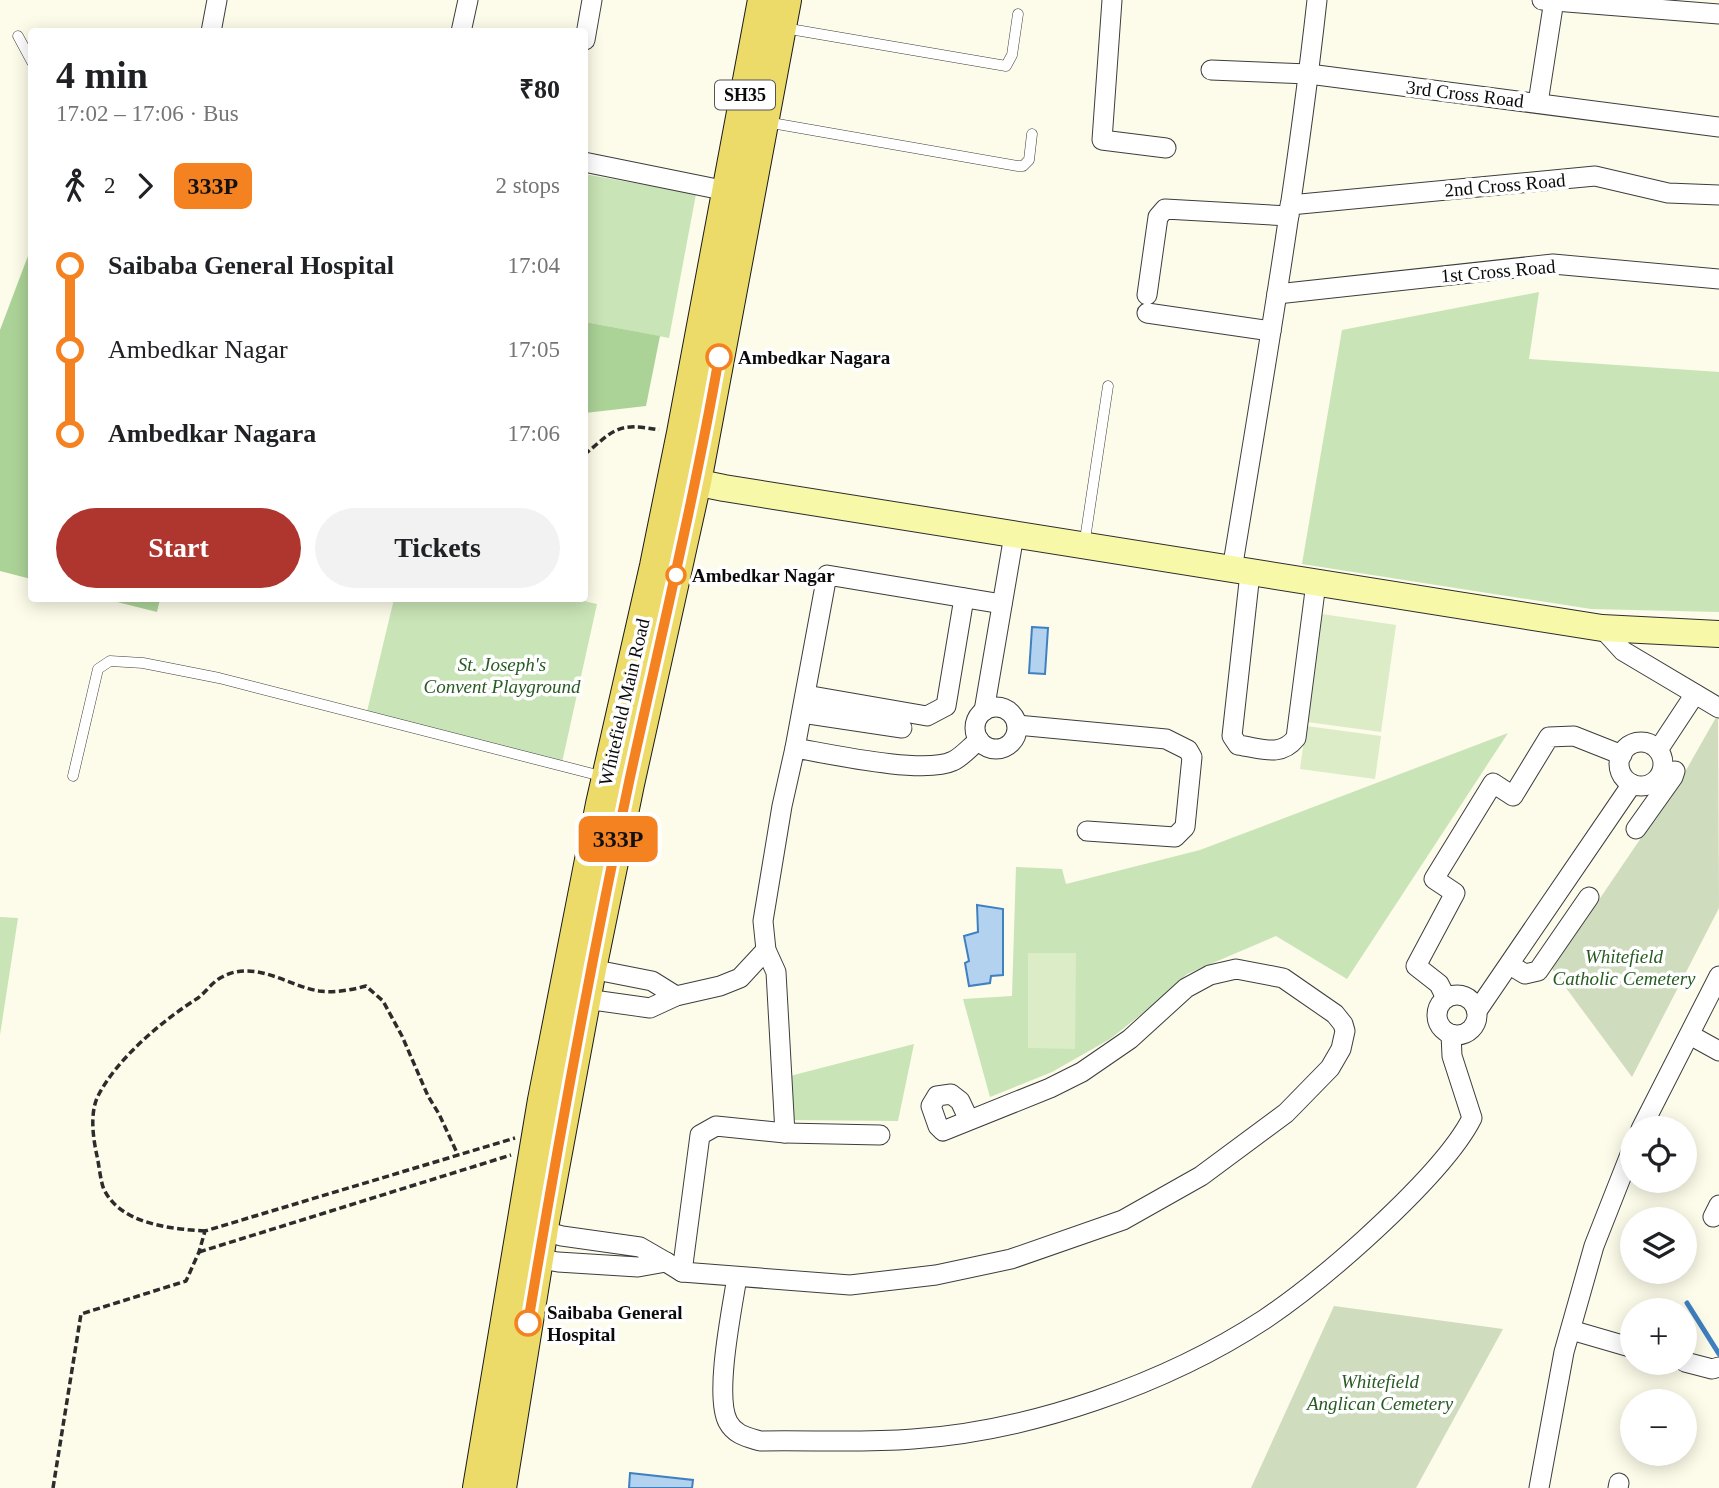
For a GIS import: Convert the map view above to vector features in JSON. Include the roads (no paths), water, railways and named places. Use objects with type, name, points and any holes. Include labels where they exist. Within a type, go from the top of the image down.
[{"type":"main road","name":"Whitefield Main Road","points":[[685,480],[682,433],[763,0]]},
{"type":"main road","name":"Whitefield Main Road","points":[[500,1487],[530,1242],[536,1140],[685,480],[783,13]]},
{"type":"main road","name":"Whitefield Main Road","points":[[530,1242],[586,999],[618,781]]},
{"type":"street","points":[[212,28],[217,0]]},
{"type":"street","points":[[462,28],[468,0]]},
{"type":"street","points":[[587,28],[592,0]]},
{"type":"street","points":[[1112,0],[1102,139],[1166,148]]},
{"type":"street","points":[[1315,583],[1296,738],[1290,746],[1278,751],[1238,745],[1232,736],[1241,571],[1317,0]]},
{"type":"street","points":[[1538,103],[1550,1],[1719,14]]},
{"type":"street","name":"3rd Cross Road","points":[[1211,70],[1309,74],[1719,127]]},
{"type":"street","points":[[588,163],[727,191]]},
{"type":"street","name":"2nd Cross Road","points":[[1271,331],[1147,304],[1157,217],[1165,209],[1289,211],[1595,176],[1668,193],[1719,195]]},
{"type":"street","name":"1st Cross Road","points":[[1277,294],[1553,264],[1719,278]]},
{"type":"street","points":[[685,480],[1602,628],[1719,634]]},
{"type":"street","points":[[984,711],[1014,535]]},
{"type":"street","points":[[785,1133],[776,972],[766,950],[763,921],[782,806],[827,575],[1002,604]]},
{"type":"street","points":[[804,704],[927,716],[946,706],[964,598]]},
{"type":"street","points":[[1602,628],[1623,651],[1719,708]]},
{"type":"street","points":[[1636,828],[1673,777],[1677,761],[1660,747],[1646,743],[1626,749],[1622,755],[1622,775],[1632,784],[1648,785],[1659,777],[1663,763],[1660,747],[1695,694]]},
{"type":"street","points":[[804,704],[902,728]]},
{"type":"street","points":[[991,708],[1005,709],[1017,725],[1014,738],[1003,748],[990,748],[979,740],[976,720],[984,711],[991,708]]},
{"type":"street","points":[[1017,725],[1166,739],[1188,750],[1192,757],[1185,827],[1175,837],[1087,831]]},
{"type":"street","points":[[1446,998],[1439,984],[1416,966],[1455,893],[1434,879],[1493,783],[1513,796],[1549,737],[1574,736],[1622,755]]},
{"type":"street","points":[[795,748],[904,765],[932,766],[954,761],[979,740]]},
{"type":"street","points":[[1477,1011],[1470,999],[1464,996],[1446,998],[1438,1008],[1438,1021],[1451,1034],[1458,1035],[1471,1030],[1477,1011],[1632,784]]},
{"type":"street","points":[[1510,965],[1525,974],[1538,971],[1589,897]]},
{"type":"street","points":[[586,999],[650,1008],[676,996],[720,986],[740,978],[766,950]]},
{"type":"street","points":[[530,1242],[638,1268],[674,1267],[737,1277],[850,1285],[936,1275],[1011,1259],[1123,1220],[1201,1176],[1286,1113],[1330,1068],[1341,1049],[1345,1031],[1335,1014],[1283,978],[1236,969],[1210,975],[1186,988],[1130,1039],[1082,1072],[1050,1088],[969,1120]]},
{"type":"street","points":[[591,970],[652,981],[676,996]]},
{"type":"street","points":[[1648,1116],[1719,976]]},
{"type":"street","points":[[737,1277],[724,1376],[724,1410],[729,1423],[739,1434],[760,1441],[914,1439],[955,1434],[1051,1413],[1126,1391],[1265,1319],[1339,1262],[1391,1216],[1445,1157],[1463,1137],[1472,1118],[1452,1056],[1451,1034]]},
{"type":"street","points":[[1689,1035],[1719,1051]]},
{"type":"street","points":[[674,1267],[700,1135],[716,1126],[785,1133],[880,1135]]},
{"type":"street","points":[[1539,1488],[1570,1330],[1594,1246],[1620,1180]]},
{"type":"street","points":[[530,1242],[562,1236],[640,1247],[674,1267]]},
{"type":"street","points":[[1570,1330],[1620,1344]]},
{"type":"street","points":[[1697,1365],[1713,1369],[1719,1367]]},
{"type":"lane","points":[[783,13],[1006,66],[1012,55],[1018,14]]},
{"type":"lane","points":[[18,36],[28,55]]},
{"type":"lane","points":[[762,121],[1018,166],[1023,166],[1029,160],[1032,134]]},
{"type":"lane","points":[[1084,546],[1108,386]]},
{"type":"lane","points":[[73,776],[98,669],[110,661],[143,663],[219,678],[618,781]]},
{"type":"water","points":[[1032,627],[1048,628],[1045,674],[1029,673]]},
{"type":"water","points":[[977,905],[1003,909],[1003,975],[991,976],[990,983],[969,986],[965,963],[969,961],[964,936],[978,932]]},
{"type":"water","points":[[630,1473],[693,1480],[692,1488],[629,1488]]},
{"type":"waterway","points":[[1697,1319],[1719,1354]]},
{"type":"place","name":"Ambedkar Nagara","points":[[719,357]]},
{"type":"place","name":"Ambedkar Nagar","points":[[676,575]]},
{"type":"place","name":"Saibaba General Hospital","points":[[528,1323]]},
{"type":"park label","name":"St. Joseph's Convent Playground","points":[[502,675]]},
{"type":"park label","name":"Whitefield Catholic Cemetery","points":[[1624,967]]},
{"type":"park label","name":"Whitefield Anglican Cemetery","points":[[1380,1392]]}]
